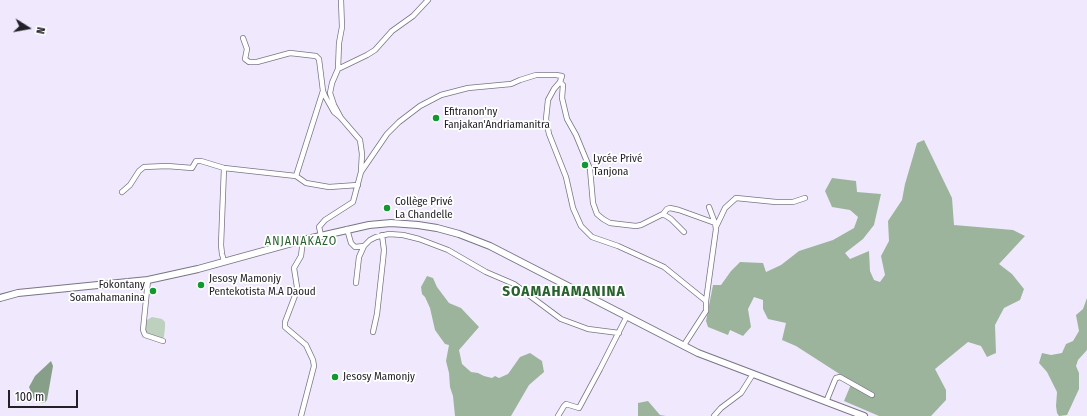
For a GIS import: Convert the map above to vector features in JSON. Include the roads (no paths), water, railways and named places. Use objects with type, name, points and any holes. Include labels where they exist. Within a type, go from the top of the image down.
[{"type":"main road","points":[[0,298],[18,293],[148,280],[198,269],[348,229],[391,223],[437,228],[459,234],[490,246],[698,353],[864,416]]},
{"type":"street","points":[[341,0],[342,27],[339,43],[338,69],[332,83],[330,93],[341,118]]},
{"type":"street","points":[[338,69],[375,50],[392,31],[413,16],[428,0]]},
{"type":"street","points":[[243,38],[247,49],[245,58],[249,62],[257,62],[290,53],[316,56],[319,59],[323,91],[334,112],[360,140],[362,154],[361,172],[353,202],[325,220],[319,227],[321,235]]},
{"type":"street","points":[[361,172],[377,147],[399,122],[420,106],[441,95],[468,88],[511,84],[536,75],[562,76],[560,82],[548,100],[546,119],[549,134],[566,177],[573,208],[581,226],[592,237],[618,246],[664,267],[706,301]]},
{"type":"street","points":[[560,82],[563,86],[562,98],[567,119],[576,135],[590,169],[593,203],[597,214],[610,223],[636,226],[642,225],[663,214],[670,208],[715,225]]},
{"type":"street","points":[[296,176],[323,91]]},
{"type":"street","points":[[122,192],[130,185],[139,171],[144,167],[167,166],[192,168],[196,161],[201,161],[224,168],[296,176],[306,183],[330,187],[358,185]]},
{"type":"street","points":[[224,168],[222,244],[224,261]]},
{"type":"street","points":[[715,225],[725,208],[736,198],[776,202],[793,202],[805,198]]},
{"type":"street","points":[[684,345],[706,311],[706,301],[715,240],[715,225],[709,207]]},
{"type":"street","points":[[663,214],[671,218],[684,232]]},
{"type":"street","points":[[348,229],[351,243],[355,247],[364,246]]},
{"type":"street","points":[[373,332],[377,314],[384,250],[382,235]]},
{"type":"street","points":[[356,283],[359,257],[364,246],[370,240],[382,235],[403,235],[419,239],[448,250],[486,272],[514,284],[561,319],[588,329],[619,333]]},
{"type":"street","points":[[301,416],[314,366],[313,360],[306,345],[285,327],[285,322],[296,293],[294,268],[301,256],[303,240]]},
{"type":"street","points":[[148,280],[143,330],[145,335],[163,341]]},
{"type":"street","points":[[558,416],[566,404],[579,408],[627,316]]},
{"type":"street","points":[[714,416],[721,408],[741,392],[753,374]]},
{"type":"street","points":[[826,402],[836,378],[840,377],[872,395]]},
{"type":"place","name":"Efitranon'ny Fanjakan'Andriamanitra","points":[[436,118]]},
{"type":"place","name":"Lycée Privé Tanjona","points":[[585,165]]},
{"type":"place","name":"Collège Privé La Chandelle","points":[[387,208]]},
{"type":"place","name":"Jesosy Mamonjy Pentekotista M.A Daoud","points":[[201,285]]},
{"type":"place","name":"Fokontany Soamahamanina","points":[[153,291]]},
{"type":"place","name":"Jesosy Mamonjy","points":[[335,377]]},
{"type":"district","name":"ANJANAKAZO","points":[[301,242]]},
{"type":"district","name":"SOAMAHAMANINA","points":[[564,292]]}]
